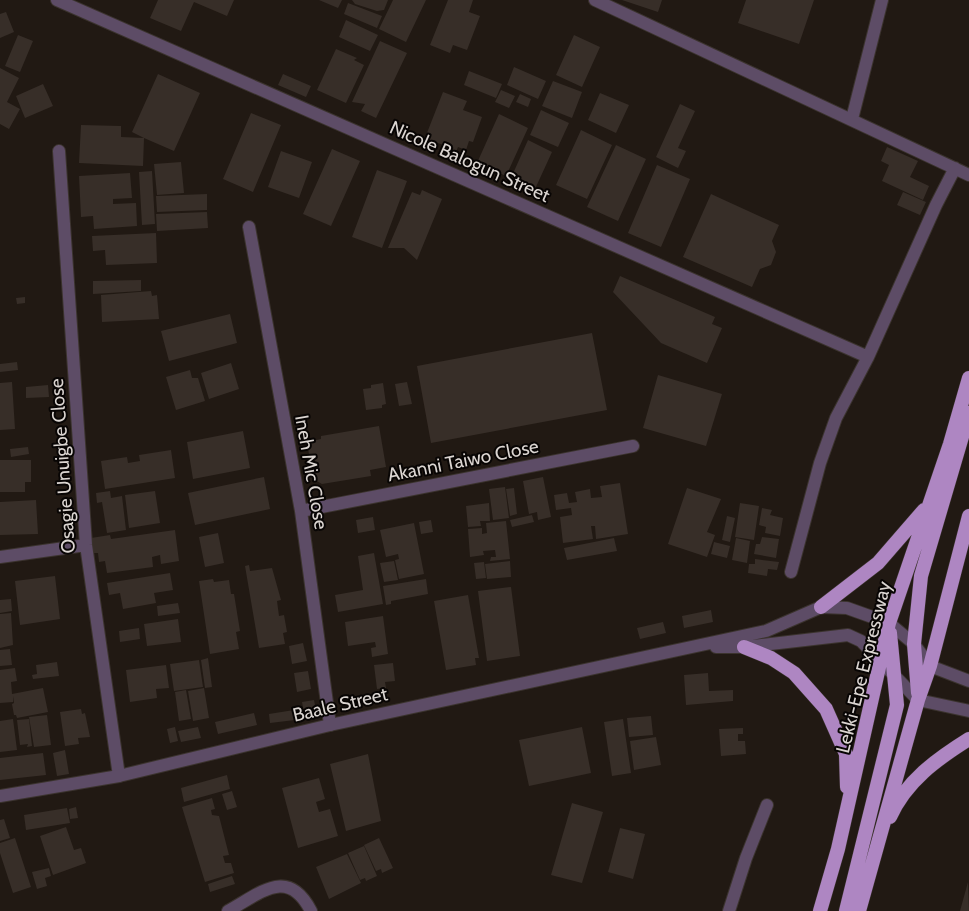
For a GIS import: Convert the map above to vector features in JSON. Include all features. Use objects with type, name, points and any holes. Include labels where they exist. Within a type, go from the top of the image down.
[{"type":"highway","name":"Lekki-Epe Expressway","points":[[820,911],[838,849],[889,623],[950,444],[969,378]]},
{"type":"highway","points":[[918,700],[914,644],[922,576],[969,414]]},
{"type":"highway","points":[[821,607],[878,563],[905,534],[925,508],[950,444]]},
{"type":"highway","points":[[859,911],[918,700],[930,666],[969,516]]},
{"type":"highway","points":[[846,911],[897,705],[889,623]]},
{"type":"highway","points":[[744,647],[771,658],[794,673],[826,709],[837,731],[846,754],[847,791],[838,849]]},
{"type":"highway","points":[[876,850],[893,811],[913,781],[939,758],[969,738]]},
{"type":"street","name":"Nicole Balogun Street","points":[[57,0],[868,357]]},
{"type":"street","points":[[595,0],[969,174]]},
{"type":"street","points":[[852,119],[882,0]]},
{"type":"street","name":"Osagie Unuigbe Close","points":[[59,151],[86,546],[119,776]]},
{"type":"street","points":[[791,572],[820,463],[836,418],[868,357],[936,205],[955,168]]},
{"type":"street","name":"Ineh Mic Close","points":[[249,227],[301,511],[330,725]]},
{"type":"street","name":"Akanni Taiwo Close","points":[[301,511],[633,446]]},
{"type":"street","points":[[0,558],[86,546]]},
{"type":"street","points":[[689,647],[766,631],[821,607],[847,608],[889,623],[914,644],[930,666],[969,681]]},
{"type":"street","points":[[689,647],[744,647],[848,635],[861,641],[918,700],[969,711]]},
{"type":"street","name":"Baale Street","points":[[0,796],[119,776],[330,725],[689,647]]},
{"type":"street","points":[[729,911],[766,805]]},
{"type":"street","points":[[228,911],[266,890],[282,885],[294,888],[304,897],[311,911]]},
{"type":"building","points":[[158,0],[234,0],[227,16],[194,2],[181,31],[150,18]]},
{"type":"building","points":[[319,0],[342,0],[338,8]]},
{"type":"building","points":[[352,0],[388,0],[384,10],[377,11],[355,4]]},
{"type":"building","points":[[393,0],[426,0],[406,42],[379,29]]},
{"type":"building","points":[[448,0],[473,0],[469,12],[480,16],[467,50],[453,45],[450,53],[430,45]]},
{"type":"building","points":[[622,0],[662,0],[658,12]]},
{"type":"building","points":[[746,0],[814,0],[799,44],[738,23]]},
{"type":"building","points":[[348,3],[382,16],[377,28],[344,14]]},
{"type":"building","points":[[6,12],[14,32],[0,38],[0,14]]},
{"type":"building","points":[[346,20],[378,35],[370,51],[339,37]]},
{"type":"building","points":[[18,35],[33,41],[20,72],[5,66]]},
{"type":"building","points":[[574,35],[600,47],[582,87],[556,75]]},
{"type":"building","points":[[380,41],[407,53],[376,118],[361,111],[365,104],[352,102]]},
{"type":"building","points":[[336,49],[357,58],[354,60],[364,65],[346,103],[317,90]]},
{"type":"building","points":[[514,67],[546,81],[538,99],[507,85]]},
{"type":"building","points":[[0,68],[19,78],[7,102],[20,109],[9,129],[0,124]]},
{"type":"building","points":[[469,71],[502,84],[496,98],[464,85]]},
{"type":"building","points":[[158,74],[200,93],[174,151],[132,132]]},
{"type":"building","points":[[283,74],[311,86],[306,97],[278,85]]},
{"type":"building","points":[[553,81],[582,92],[572,118],[542,106]]},
{"type":"building","points":[[43,84],[53,106],[25,118],[16,96]]},
{"type":"building","points":[[501,90],[515,96],[509,108],[495,102]]},
{"type":"building","points":[[443,92],[467,101],[463,110],[482,117],[473,142],[469,141],[466,150],[458,147],[454,157],[448,155],[451,148],[425,138]]},
{"type":"building","points":[[600,93],[629,105],[616,133],[588,120]]},
{"type":"building","points":[[520,94],[531,99],[528,107],[516,102]]},
{"type":"building","points":[[680,104],[695,111],[678,148],[686,151],[678,168],[656,157]]},
{"type":"building","points":[[541,110],[569,123],[558,147],[530,135]]},
{"type":"building","points":[[251,113],[281,125],[253,192],[223,179]]},
{"type":"building","points":[[499,114],[528,128],[506,176],[477,163]]},
{"type":"building","points":[[81,125],[121,126],[121,137],[144,138],[143,166],[79,163]]},
{"type":"building","points":[[581,130],[612,145],[587,199],[556,185]]},
{"type":"building","points":[[528,140],[552,152],[535,189],[511,178]]},
{"type":"building","points":[[616,145],[646,159],[618,221],[587,207]]},
{"type":"building","points":[[887,147],[918,161],[910,177],[929,186],[923,200],[882,181],[889,165],[881,161]]},
{"type":"building","points":[[332,149],[360,161],[331,226],[303,214]]},
{"type":"building","points":[[281,151],[312,162],[299,198],[268,187]]},
{"type":"building","points":[[181,162],[184,193],[157,195],[154,164]]},
{"type":"building","points":[[657,165],[690,179],[661,247],[628,233]]},
{"type":"building","points":[[377,170],[407,181],[382,248],[352,237]]},
{"type":"building","points":[[152,171],[155,224],[142,225],[139,172]]},
{"type":"building","points":[[130,173],[132,198],[113,199],[113,204],[136,203],[137,226],[94,229],[93,216],[81,217],[79,176]]},
{"type":"building","points":[[422,190],[442,199],[417,260],[404,248],[388,248],[412,192],[420,195]]},
{"type":"building","points":[[903,192],[926,202],[920,215],[897,205]]},
{"type":"building","points":[[207,194],[207,210],[157,212],[156,196]]},
{"type":"building","points":[[711,194],[779,225],[772,241],[776,252],[771,265],[760,269],[752,287],[683,257]]},
{"type":"building","points":[[207,212],[208,228],[157,231],[156,214]]},
{"type":"building","points":[[156,233],[157,263],[106,265],[105,250],[93,251],[92,236]]},
{"type":"building","points":[[620,276],[715,317],[712,324],[722,328],[707,363],[661,343],[613,292]]},
{"type":"building","points":[[141,280],[141,291],[93,294],[93,281]]},
{"type":"building","points":[[151,291],[152,296],[157,295],[159,319],[102,322],[101,295]]},
{"type":"building","points":[[25,297],[25,303],[17,304],[16,298]]},
{"type":"building","points":[[230,314],[237,343],[169,361],[161,331]]},
{"type":"building","points":[[592,333],[607,410],[431,443],[417,366]]},
{"type":"building","points":[[17,362],[18,370],[0,372],[0,364]]},
{"type":"building","points":[[231,363],[239,389],[209,399],[201,373]]},
{"type":"building","points":[[190,370],[192,378],[198,378],[205,401],[176,410],[166,377]]},
{"type":"building","points":[[658,375],[722,394],[706,446],[643,428]]},
{"type":"building","points":[[12,382],[15,429],[0,430],[0,383]]},
{"type":"building","points":[[407,382],[412,404],[399,406],[395,384]]},
{"type":"building","points":[[383,383],[386,404],[382,405],[382,408],[366,410],[363,389],[371,388],[371,385]]},
{"type":"building","points":[[48,385],[49,397],[26,398],[26,387]]},
{"type":"building","points":[[379,426],[386,467],[370,470],[371,476],[322,484],[313,479],[307,442],[321,439],[321,436]]},
{"type":"building","points":[[243,431],[250,468],[193,479],[187,442]]},
{"type":"building","points":[[28,447],[29,454],[11,457],[10,449]]},
{"type":"building","points":[[171,450],[175,478],[105,489],[101,461],[127,457],[128,463],[140,461],[139,455]]},
{"type":"building","points":[[0,460],[31,460],[31,482],[25,482],[25,492],[0,492]]},
{"type":"building","points":[[264,477],[270,509],[195,525],[188,493]]},
{"type":"building","points":[[543,477],[551,517],[538,520],[537,512],[529,514],[523,481]]},
{"type":"building","points":[[620,483],[628,534],[596,539],[595,526],[591,526],[593,539],[563,543],[560,517],[572,515],[571,508],[556,510],[554,495],[567,493],[569,503],[577,502],[575,492],[590,489],[591,498],[602,497],[600,486]]},
{"type":"building","points":[[505,487],[509,518],[493,520],[489,489]]},
{"type":"building","points":[[514,488],[517,514],[510,516],[506,489]]},
{"type":"building","points":[[687,488],[721,499],[707,532],[715,535],[707,557],[668,544]]},
{"type":"building","points":[[110,491],[111,498],[122,496],[126,530],[107,533],[102,502],[97,503],[96,493]]},
{"type":"building","points":[[155,491],[160,523],[129,528],[125,495]]},
{"type":"building","points":[[36,500],[38,534],[0,535],[0,502]]},
{"type":"building","points":[[489,503],[490,521],[480,521],[481,526],[468,527],[466,506]]},
{"type":"building","points":[[740,503],[759,506],[754,540],[735,537]]},
{"type":"building","points":[[762,508],[772,510],[770,515],[783,518],[780,536],[765,533],[766,527],[759,525]]},
{"type":"building","points":[[532,515],[534,522],[512,527],[510,520]]},
{"type":"building","points":[[727,516],[735,518],[730,542],[722,540]]},
{"type":"building","points":[[373,517],[375,530],[358,533],[356,520]]},
{"type":"building","points":[[431,520],[433,532],[421,534],[419,522]]},
{"type":"building","points":[[506,521],[510,559],[490,561],[491,557],[496,557],[495,550],[483,551],[484,555],[470,557],[468,529],[482,528],[482,534],[487,533],[486,523]]},
{"type":"building","points":[[414,523],[424,574],[399,579],[395,560],[399,559],[398,554],[386,557],[380,530]]},
{"type":"building","points":[[175,530],[179,561],[161,564],[160,555],[152,557],[153,567],[107,573],[105,561],[99,562],[98,553],[93,553],[91,538],[110,535],[111,539]]},
{"type":"building","points":[[218,533],[224,563],[205,567],[199,537]]},
{"type":"building","points":[[762,537],[779,539],[776,558],[754,554],[756,544],[760,544]]},
{"type":"building","points":[[614,538],[617,551],[567,560],[564,548]]},
{"type":"building","points":[[736,538],[750,541],[747,563],[732,560]]},
{"type":"building","points":[[714,542],[730,546],[727,558],[711,554]]},
{"type":"building","points":[[374,553],[383,604],[338,612],[335,595],[363,590],[358,556]]},
{"type":"building","points":[[755,559],[779,562],[777,570],[768,569],[767,576],[748,573],[749,564],[755,564]]},
{"type":"building","points":[[394,561],[398,580],[384,582],[380,563]]},
{"type":"building","points":[[510,561],[511,577],[487,579],[485,564]]},
{"type":"building","points":[[484,562],[486,578],[476,579],[474,563]]},
{"type":"building","points":[[249,565],[250,571],[272,568],[281,600],[277,601],[279,616],[284,615],[287,632],[283,633],[285,644],[259,648],[245,566]]},
{"type":"building","points":[[170,573],[173,590],[154,593],[156,603],[123,609],[120,593],[109,595],[107,583]]},
{"type":"building","points":[[55,576],[60,619],[20,625],[15,581]]},
{"type":"building","points":[[213,579],[214,582],[229,580],[231,594],[234,594],[240,631],[236,632],[239,649],[210,654],[199,581]]},
{"type":"building","points":[[426,579],[428,594],[391,601],[391,604],[386,605],[383,586]]},
{"type":"building","points":[[511,587],[520,656],[487,661],[478,591]]},
{"type":"building","points":[[468,595],[479,658],[475,658],[476,665],[446,670],[434,601]]},
{"type":"building","points":[[11,599],[12,611],[0,613],[0,600]]},
{"type":"building","points":[[178,603],[180,613],[158,616],[157,606]]},
{"type":"building","points":[[711,610],[713,622],[684,628],[682,616]]},
{"type":"building","points":[[11,613],[13,645],[0,648],[0,614]]},
{"type":"building","points":[[383,616],[388,654],[372,657],[371,648],[376,647],[375,642],[348,646],[345,622]]},
{"type":"building","points":[[178,619],[181,642],[147,646],[144,624]]},
{"type":"building","points":[[663,622],[666,633],[640,639],[637,628]]},
{"type":"building","points":[[139,628],[140,639],[120,642],[119,631]]},
{"type":"building","points":[[303,643],[307,661],[292,664],[289,646]]},
{"type":"building","points":[[10,649],[12,665],[0,666],[0,650]]},
{"type":"building","points":[[208,658],[212,687],[205,688],[201,660]]},
{"type":"building","points":[[199,660],[203,687],[174,691],[170,664]]},
{"type":"building","points":[[57,662],[59,676],[33,679],[32,675],[37,674],[36,665]]},
{"type":"building","points":[[393,663],[395,681],[385,682],[386,688],[377,689],[374,665]]},
{"type":"building","points":[[166,665],[169,688],[156,689],[157,698],[130,702],[126,670]]},
{"type":"building","points":[[15,668],[17,681],[11,682],[12,694],[43,688],[48,712],[17,718],[14,715],[12,704],[14,703],[13,696],[13,702],[0,703],[0,670]]},
{"type":"building","points":[[308,671],[311,689],[297,692],[294,673]]},
{"type":"building","points":[[708,673],[709,691],[733,690],[733,701],[686,705],[684,675]]},
{"type":"building","points":[[204,688],[209,718],[193,721],[188,691]]},
{"type":"building","points":[[186,690],[191,719],[179,721],[175,692]]},
{"type":"building","points":[[314,700],[317,716],[305,718],[302,702]]},
{"type":"building","points":[[81,709],[82,714],[85,713],[90,737],[78,738],[79,744],[65,746],[60,712]]},
{"type":"building","points":[[294,710],[295,720],[270,723],[269,714]]},
{"type":"building","points":[[254,713],[257,725],[218,734],[215,722]]},
{"type":"building","points":[[47,715],[51,745],[34,747],[29,717]]},
{"type":"building","points":[[651,716],[653,735],[629,737],[627,718]]},
{"type":"building","points":[[13,719],[17,750],[0,752],[0,721]]},
{"type":"building","points":[[29,719],[32,746],[27,747],[28,744],[20,745],[17,720]]},
{"type":"building","points":[[623,719],[631,773],[612,776],[604,722]]},
{"type":"building","points":[[175,727],[178,741],[170,743],[167,729]]},
{"type":"building","points":[[198,727],[201,738],[181,742],[178,731]]},
{"type":"building","points":[[582,727],[591,773],[529,786],[519,740]]},
{"type":"building","points":[[743,728],[743,734],[738,734],[738,741],[745,741],[746,754],[721,756],[719,729]]},
{"type":"building","points":[[656,737],[661,765],[634,770],[630,741]]},
{"type":"building","points":[[65,750],[69,774],[57,776],[53,753]]},
{"type":"building","points":[[43,753],[46,775],[0,780],[0,758]]},
{"type":"building","points":[[368,754],[381,821],[346,831],[330,764]]},
{"type":"building","points":[[227,775],[230,789],[184,802],[181,788]]},
{"type":"building","points":[[319,778],[325,799],[316,802],[319,812],[330,809],[338,836],[298,848],[282,788]]},
{"type":"building","points":[[232,791],[237,807],[227,810],[222,794]]},
{"type":"building","points":[[212,798],[215,809],[211,810],[212,815],[219,816],[229,855],[223,856],[225,863],[231,863],[234,873],[205,882],[182,807]]},
{"type":"building","points":[[572,803],[603,812],[582,883],[551,875]]},
{"type":"building","points":[[76,807],[78,818],[70,819],[69,809]]},
{"type":"building","points":[[67,808],[70,823],[26,830],[24,815]]},
{"type":"building","points":[[4,819],[10,838],[0,841],[0,820]]},
{"type":"building","points":[[66,827],[74,850],[81,848],[86,863],[53,875],[40,836]]},
{"type":"building","points":[[620,828],[645,834],[633,879],[608,872]]},
{"type":"building","points":[[15,838],[31,887],[13,893],[0,853],[0,843]]},
{"type":"building","points":[[379,838],[393,868],[382,873],[381,869],[376,871],[364,845]]},
{"type":"building","points":[[364,846],[377,876],[366,881],[365,878],[360,880],[348,853]]},
{"type":"building","points":[[347,854],[361,883],[329,899],[316,867]]},
{"type":"building","points":[[49,868],[51,876],[45,878],[47,886],[37,889],[32,872]]},
{"type":"building","points":[[232,876],[235,884],[210,892],[208,884]]},
{"type":"building","points":[[968,882],[969,911],[960,911]]}]
